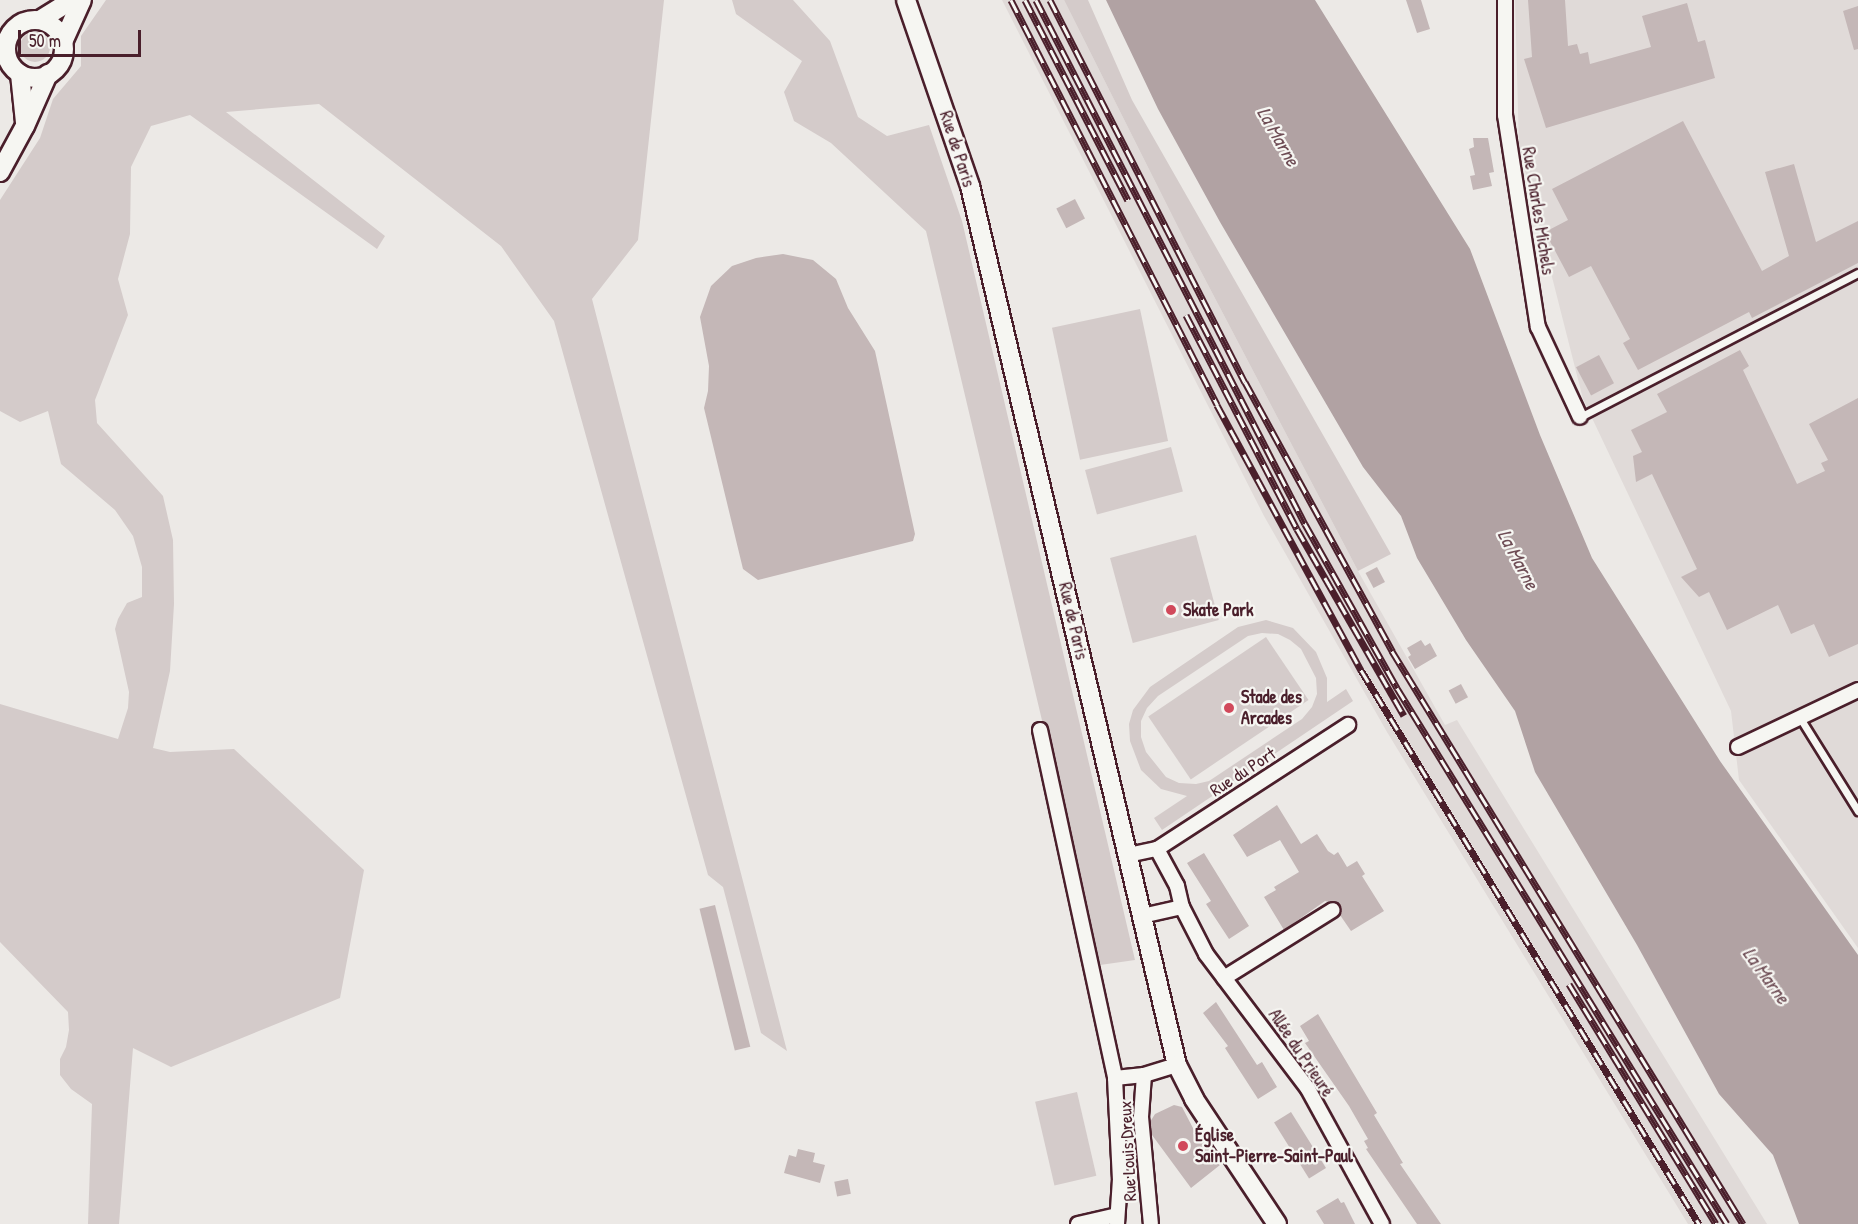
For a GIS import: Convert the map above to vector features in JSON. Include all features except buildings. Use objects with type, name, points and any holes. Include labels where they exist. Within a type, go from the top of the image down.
[{"type":"main road","points":[[25,126],[20,74],[10,63],[3,46],[10,33],[72,0]]},
{"type":"main road","points":[[0,172],[25,126],[48,74],[62,57],[63,42],[82,0]]},
{"type":"main road","name":"Rue de Paris","points":[[906,0],[970,186],[1177,1065],[1194,1099],[1226,1151],[1277,1224]]},
{"type":"main road","points":[[0,20],[32,21],[55,28],[63,42]]},
{"type":"main road","points":[[20,74],[39,77],[48,74]]},
{"type":"street","name":"Rue Charles Michels","points":[[1505,0],[1505,115],[1538,327],[1580,417]]},
{"type":"street","points":[[1738,747],[1857,692]]},
{"type":"street","name":"Rue du Port","points":[[1156,849],[1348,725]]},
{"type":"street","points":[[1040,730],[1115,1078],[1120,1179],[1117,1219],[1078,1224]]},
{"type":"street","points":[[1128,855],[1156,849]]},
{"type":"street","name":"Allée du Prieuré","points":[[1156,849],[1177,886],[1182,907],[1206,954],[1308,1089],[1383,1224]]},
{"type":"street","points":[[1142,916],[1182,907]]},
{"type":"street","points":[[1224,978],[1333,910]]},
{"type":"street","name":"Rue Louis Dreux","points":[[1151,1224],[1142,1117],[1144,1075],[1177,1065]]},
{"type":"street","points":[[1115,1078],[1144,1075]]},
{"type":"lane","points":[[1580,417],[1858,273]]},
{"type":"lane","points":[[1800,718],[1858,811]]},
{"type":"shaded area","points":[[106,0],[664,0],[638,240],[592,299],[787,1051],[761,1033],[723,887],[708,875],[554,321],[501,246],[319,104],[226,112],[385,236],[377,249],[190,115],[151,126],[131,167],[130,234],[118,279],[128,315],[95,400],[97,423],[163,496],[173,540],[174,604],[170,671],[153,748],[170,752],[234,749],[364,870],[340,998],[171,1067],[133,1048],[119,1224],[88,1224],[92,1104],[71,1089],[60,1075],[60,1059],[66,1047],[69,1030],[68,1012],[0,942],[0,704],[118,739],[128,708],[129,692],[115,629],[127,603],[142,597],[142,567],[133,536],[115,510],[61,464],[48,411],[20,422],[0,411],[0,200],[40,138],[53,99],[81,66],[81,36]]},
{"type":"shaded area","points":[[732,0],[793,0],[830,41],[858,117],[887,136],[929,125],[962,221],[1135,960],[1100,965],[926,231],[831,143],[794,121],[784,92],[802,61],[736,14]]},
{"type":"shaded area","points":[[1002,0],[1064,0],[1186,243],[1358,571],[1445,725],[1457,720],[1767,1224],[1688,1224],[1387,732],[1264,516]]},
{"type":"shaded area","points":[[1064,0],[1088,0],[1132,100],[1391,554],[1358,571],[1186,243]]},
{"type":"shaded area","points":[[1515,0],[1858,0],[1858,948],[1739,780],[1731,711],[1583,399],[1519,147]]},
{"type":"shaded area","points":[[35,32],[46,36],[50,47],[46,58],[35,62],[24,58],[20,47],[24,36]]},
{"type":"shaded area","points":[[1140,309],[1168,441],[1080,460],[1052,328]]},
{"type":"shaded area","points":[[1171,447],[1183,491],[1097,514],[1085,470]]},
{"type":"shaded area","points":[[1196,535],[1219,620],[1133,643],[1110,558]]},
{"type":"shaded area","points":[[1266,620],[1293,628],[1316,652],[1327,678],[1327,702],[1346,689],[1353,701],[1162,830],[1154,818],[1187,796],[1161,789],[1141,770],[1130,741],[1129,724],[1133,710],[1150,687],[1238,627]],"holes":[[[1262,633],[1278,634],[1301,649],[1316,678],[1317,694],[1312,707],[1302,719],[1209,781],[1196,784],[1179,783],[1166,777],[1146,752],[1141,737],[1141,721],[1147,708],[1158,696],[1248,636]]]},
{"type":"shaded area","name":"Stade des Arcades","points":[[1266,637],[1308,700],[1191,779],[1148,716]]},
{"type":"shaded area","points":[[1077,1092],[1096,1176],[1054,1185],[1035,1102]]},
{"type":"water","name":"La Marne","points":[[1106,0],[1315,0],[1470,249],[1540,435],[1592,558],[1720,761],[1858,955],[1858,1224],[1799,1224],[1773,1155],[1719,1094],[1637,945],[1535,772],[1515,711],[1466,640],[1417,558],[1401,516],[1363,467],[1220,222],[1158,109]]},
{"type":"railway","points":[[1011,0],[1217,405],[1361,670],[1699,1224]]},
{"type":"railway","points":[[1025,0],[1128,200]]},
{"type":"railway","points":[[1036,0],[1305,524],[1397,688],[1727,1224]]},
{"type":"railway","points":[[1050,0],[1245,382],[1392,651],[1743,1224]]},
{"type":"railway","points":[[1186,315],[1297,529],[1404,716]]},
{"type":"railway","points":[[1569,984],[1716,1224]]},
{"type":"place","name":"Skate Park","points":[[1171,610]]},
{"type":"place","name":"Stade des Arcades","points":[[1229,708]]},
{"type":"place","name":"Église Saint-Pierre-Saint-Paul","points":[[1183,1146]]}]
